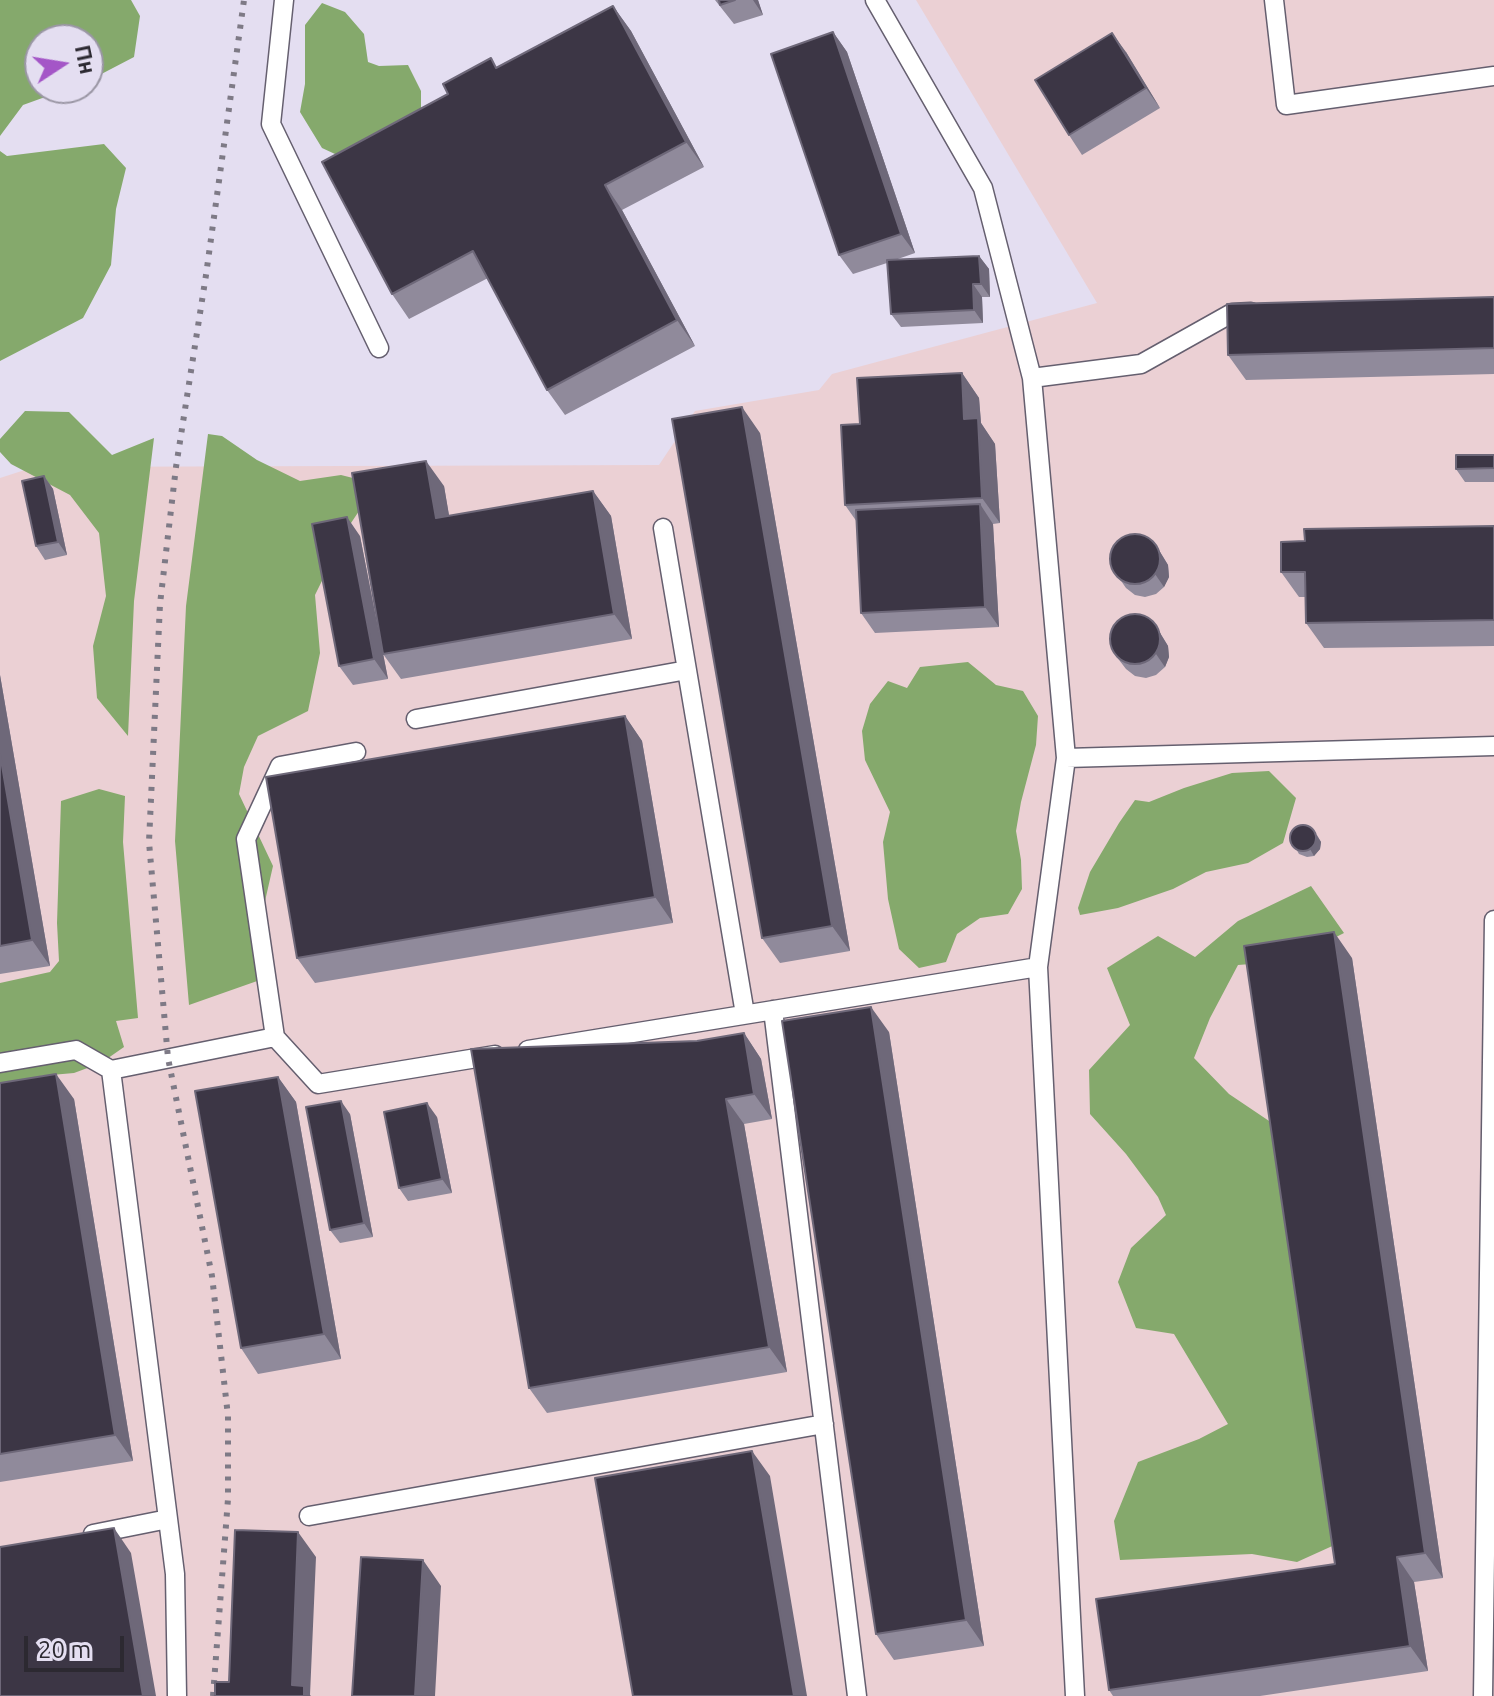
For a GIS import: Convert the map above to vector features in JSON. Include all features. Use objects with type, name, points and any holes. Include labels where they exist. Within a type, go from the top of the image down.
[{"type":"lane","points":[[284,0],[271,124],[379,348]]},
{"type":"lane","points":[[875,0],[983,188],[1032,378],[1066,758],[1038,967],[1075,1696]]},
{"type":"lane","points":[[1274,0],[1286,105],[1494,76]]},
{"type":"lane","points":[[1032,378],[1141,364],[1232,313],[1263,312]]},
{"type":"lane","points":[[663,528],[745,1014]]},
{"type":"lane","points":[[416,719],[687,670]]},
{"type":"lane","points":[[1066,758],[1494,746]]},
{"type":"lane","points":[[356,752],[280,766],[246,839],[275,1037],[318,1084],[1038,967]]},
{"type":"lane","points":[[1483,1696],[1494,920]]},
{"type":"lane","points":[[773,1010],[857,1696]]},
{"type":"lane","points":[[0,1063],[76,1050],[111,1070],[275,1037]]},
{"type":"lane","points":[[111,1070],[175,1574],[177,1696]]},
{"type":"lane","points":[[309,1516],[824,1424]]},
{"type":"lane","points":[[77,1537],[168,1519]]},
{"type":"shaded area","points":[[916,0],[1494,0],[1494,1696],[0,1696],[0,478],[34,467],[659,465],[695,411],[819,390],[832,374],[1097,303]]},
{"type":"green space","points":[[0,0],[131,0],[140,16],[134,57],[104,73],[104,24],[24,24],[26,104],[0,136]]},
{"type":"green space","points":[[322,3],[345,12],[364,34],[368,62],[379,66],[408,65],[421,91],[421,119],[348,160],[322,148],[300,112],[305,84],[305,25]]},
{"type":"green space","points":[[104,144],[126,168],[116,209],[111,265],[83,318],[0,361],[0,151],[7,156]]},
{"type":"green space","points":[[25,411],[69,412],[112,455],[154,438],[134,601],[128,736],[97,698],[93,646],[106,596],[99,533],[70,495],[11,464],[0,452],[0,439]]},
{"type":"green space","points":[[208,434],[222,436],[257,460],[300,481],[341,475],[377,484],[349,526],[315,595],[320,653],[308,711],[258,736],[244,767],[239,794],[273,866],[260,923],[260,980],[189,1005],[175,841],[186,606]]},
{"type":"green space","points":[[968,662],[996,685],[1023,691],[1038,716],[1036,745],[1016,831],[1022,889],[1008,914],[980,918],[957,934],[946,962],[919,968],[899,949],[888,899],[883,842],[890,812],[865,760],[862,731],[870,704],[888,681],[907,688],[920,667]]},
{"type":"green space","points":[[1269,771],[1296,798],[1283,843],[1248,863],[1206,872],[1173,889],[1118,908],[1080,915],[1078,908],[1090,872],[1135,800],[1149,802],[1232,773]]},
{"type":"green space","points":[[99,789],[125,796],[123,842],[138,1018],[116,1021],[124,1047],[101,1063],[74,1073],[40,1076],[8,1093],[0,1105],[0,983],[50,972],[59,961],[57,923],[61,801]]},
{"type":"green space","points":[[1311,886],[1344,933],[1289,961],[1238,965],[1210,1018],[1194,1058],[1229,1094],[1278,1127],[1350,1538],[1297,1562],[1252,1554],[1120,1560],[1114,1521],[1138,1462],[1199,1439],[1228,1424],[1174,1334],[1136,1328],[1118,1282],[1131,1248],[1166,1215],[1158,1197],[1126,1154],[1090,1114],[1089,1070],[1130,1025],[1107,968],[1158,936],[1195,957],[1238,921]]},
{"type":"building","points":[[613,6],[686,142],[605,185],[677,320],[547,390],[473,251],[392,294],[322,162],[448,94],[443,84],[491,58],[496,68]]},
{"type":"building","points":[[833,32],[901,234],[839,255],[771,54]]},
{"type":"building","points":[[1112,33],[1146,88],[1069,135],[1035,80]]},
{"type":"building","points":[[979,256],[981,284],[973,284],[974,310],[891,314],[887,260]]},
{"type":"building","points":[[1494,297],[1494,348],[1228,355],[1227,304]]},
{"type":"building","points":[[962,373],[964,419],[978,418],[982,498],[845,505],[841,425],[860,424],[857,378]]},
{"type":"building","points":[[742,407],[832,926],[762,938],[672,419]]},
{"type":"building","points":[[1456,455],[1494,455],[1494,468],[1456,469]]},
{"type":"building","points":[[426,461],[436,518],[593,491],[614,614],[383,654],[352,473]]},
{"type":"building","points":[[44,476],[58,542],[36,546],[22,481]]},
{"type":"building","points":[[980,504],[985,607],[861,613],[856,510]]},
{"type":"building","points":[[347,517],[374,659],[339,666],[312,524]]},
{"type":"building","points":[[1494,526],[1494,620],[1306,623],[1305,572],[1281,572],[1281,542],[1305,541],[1304,529]]},
{"type":"building","points":[[1135,534],[1152,542],[1160,559],[1152,576],[1135,584],[1118,576],[1110,559],[1118,542]]},
{"type":"building","points":[[1135,614],[1152,622],[1160,639],[1152,656],[1135,664],[1118,656],[1110,639],[1118,622]]},
{"type":"building","points":[[625,716],[655,897],[297,958],[266,777]]},
{"type":"building","points":[[0,754],[32,940],[0,946]]},
{"type":"building","points":[[1303,825],[1312,829],[1316,838],[1312,847],[1303,851],[1294,847],[1290,838],[1294,829]]},
{"type":"building","points":[[1334,932],[1425,1553],[1397,1557],[1410,1646],[1109,1690],[1096,1599],[1335,1564],[1244,946]]},
{"type":"building","points":[[871,1007],[966,1620],[876,1634],[782,1021]]},
{"type":"building","points":[[744,1033],[754,1094],[726,1099],[769,1347],[529,1388],[471,1049],[697,1041]]},
{"type":"building","points":[[56,1074],[115,1435],[0,1454],[0,1083]]},
{"type":"building","points":[[278,1077],[324,1334],[241,1348],[195,1091]]},
{"type":"building","points":[[341,1101],[364,1223],[330,1230],[306,1107]]},
{"type":"building","points":[[427,1103],[442,1179],[399,1188],[384,1112]]},
{"type":"building","points":[[752,1451],[794,1696],[633,1696],[595,1478]]},
{"type":"building","points":[[114,1528],[143,1696],[0,1696],[0,1547]]},
{"type":"building","points":[[235,1530],[298,1532],[292,1685],[304,1686],[304,1696],[215,1696],[215,1682],[229,1682]]},
{"type":"building","points":[[361,1557],[423,1560],[415,1696],[352,1696]]},
{"type":"railway","points":[[213,1696],[228,1499],[228,1416],[212,1276],[168,1058],[149,842],[160,604],[176,467],[244,0]]}]
